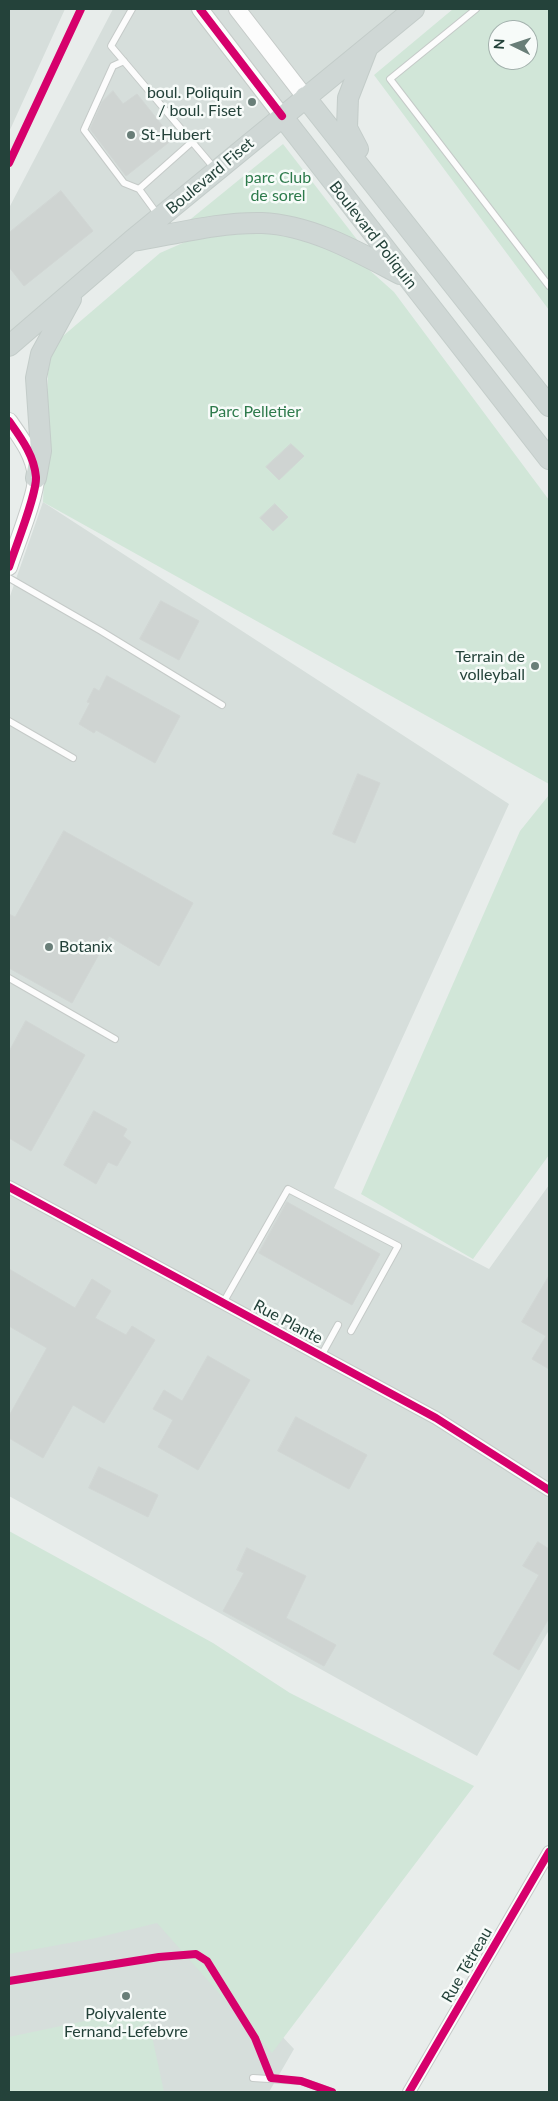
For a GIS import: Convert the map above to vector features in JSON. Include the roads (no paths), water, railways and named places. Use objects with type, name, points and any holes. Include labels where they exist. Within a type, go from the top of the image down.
[{"type":"main road","name":"Boulevard Fiset","points":[[9,346],[131,241],[414,9]]},
{"type":"main road","points":[[367,49],[348,98],[347,128],[381,193]]},
{"type":"main road","name":"Boulevard Poliquin","points":[[306,97],[549,406]]},
{"type":"main road","name":"Boulevard Poliquin","points":[[282,116],[406,278],[549,459]]},
{"type":"main road","points":[[131,241],[224,225],[262,223],[294,228],[347,246],[406,278]]},
{"type":"main road","points":[[36,478],[41,451],[36,378],[41,354],[77,288]]},
{"type":"street","name":"Boulevard Poliquin","points":[[200,9],[282,116]]},
{"type":"street","name":"Boulevard Poliquin","points":[[237,9],[306,97]]},
{"type":"street","points":[[9,421],[24,441],[36,478],[9,567]]},
{"type":"street","name":"Rue Plante","points":[[9,1187],[436,1418],[549,1490]]},
{"type":"street","name":"Rue Tétreau","points":[[409,2092],[549,1852]]},
{"type":"lane","points":[[132,9],[111,46],[193,141],[216,171]]},
{"type":"lane","points":[[476,9],[390,79],[549,286]]},
{"type":"lane","points":[[124,61],[113,66],[84,130],[124,182],[139,190],[161,218]]},
{"type":"lane","points":[[139,190],[193,141]]},
{"type":"lane","points":[[9,578],[101,631],[222,705]]},
{"type":"lane","points":[[9,721],[73,758]]},
{"type":"lane","points":[[9,978],[115,1039]]},
{"type":"lane","points":[[223,1303],[288,1189],[398,1246],[351,1331]]},
{"type":"lane","points":[[321,1356],[338,1325]]},
{"type":"lane","points":[[253,2078],[301,2081],[332,2092]]},
{"type":"place","name":"boul. Poliquin / boul. Fiset","points":[[252,102]]},
{"type":"place","name":"St-Hubert","points":[[131,135]]},
{"type":"place","name":"Terrain de volleyball","points":[[535,666]]},
{"type":"place","name":"Botanix","points":[[49,947]]},
{"type":"place","name":"Polyvalente Fernand-Lefebvre","points":[[126,1996]]},
{"type":"park label","name":"parc Club de sorel","points":[[278,187]]},
{"type":"park label","name":"Parc Pelletier","points":[[255,412]]}]
